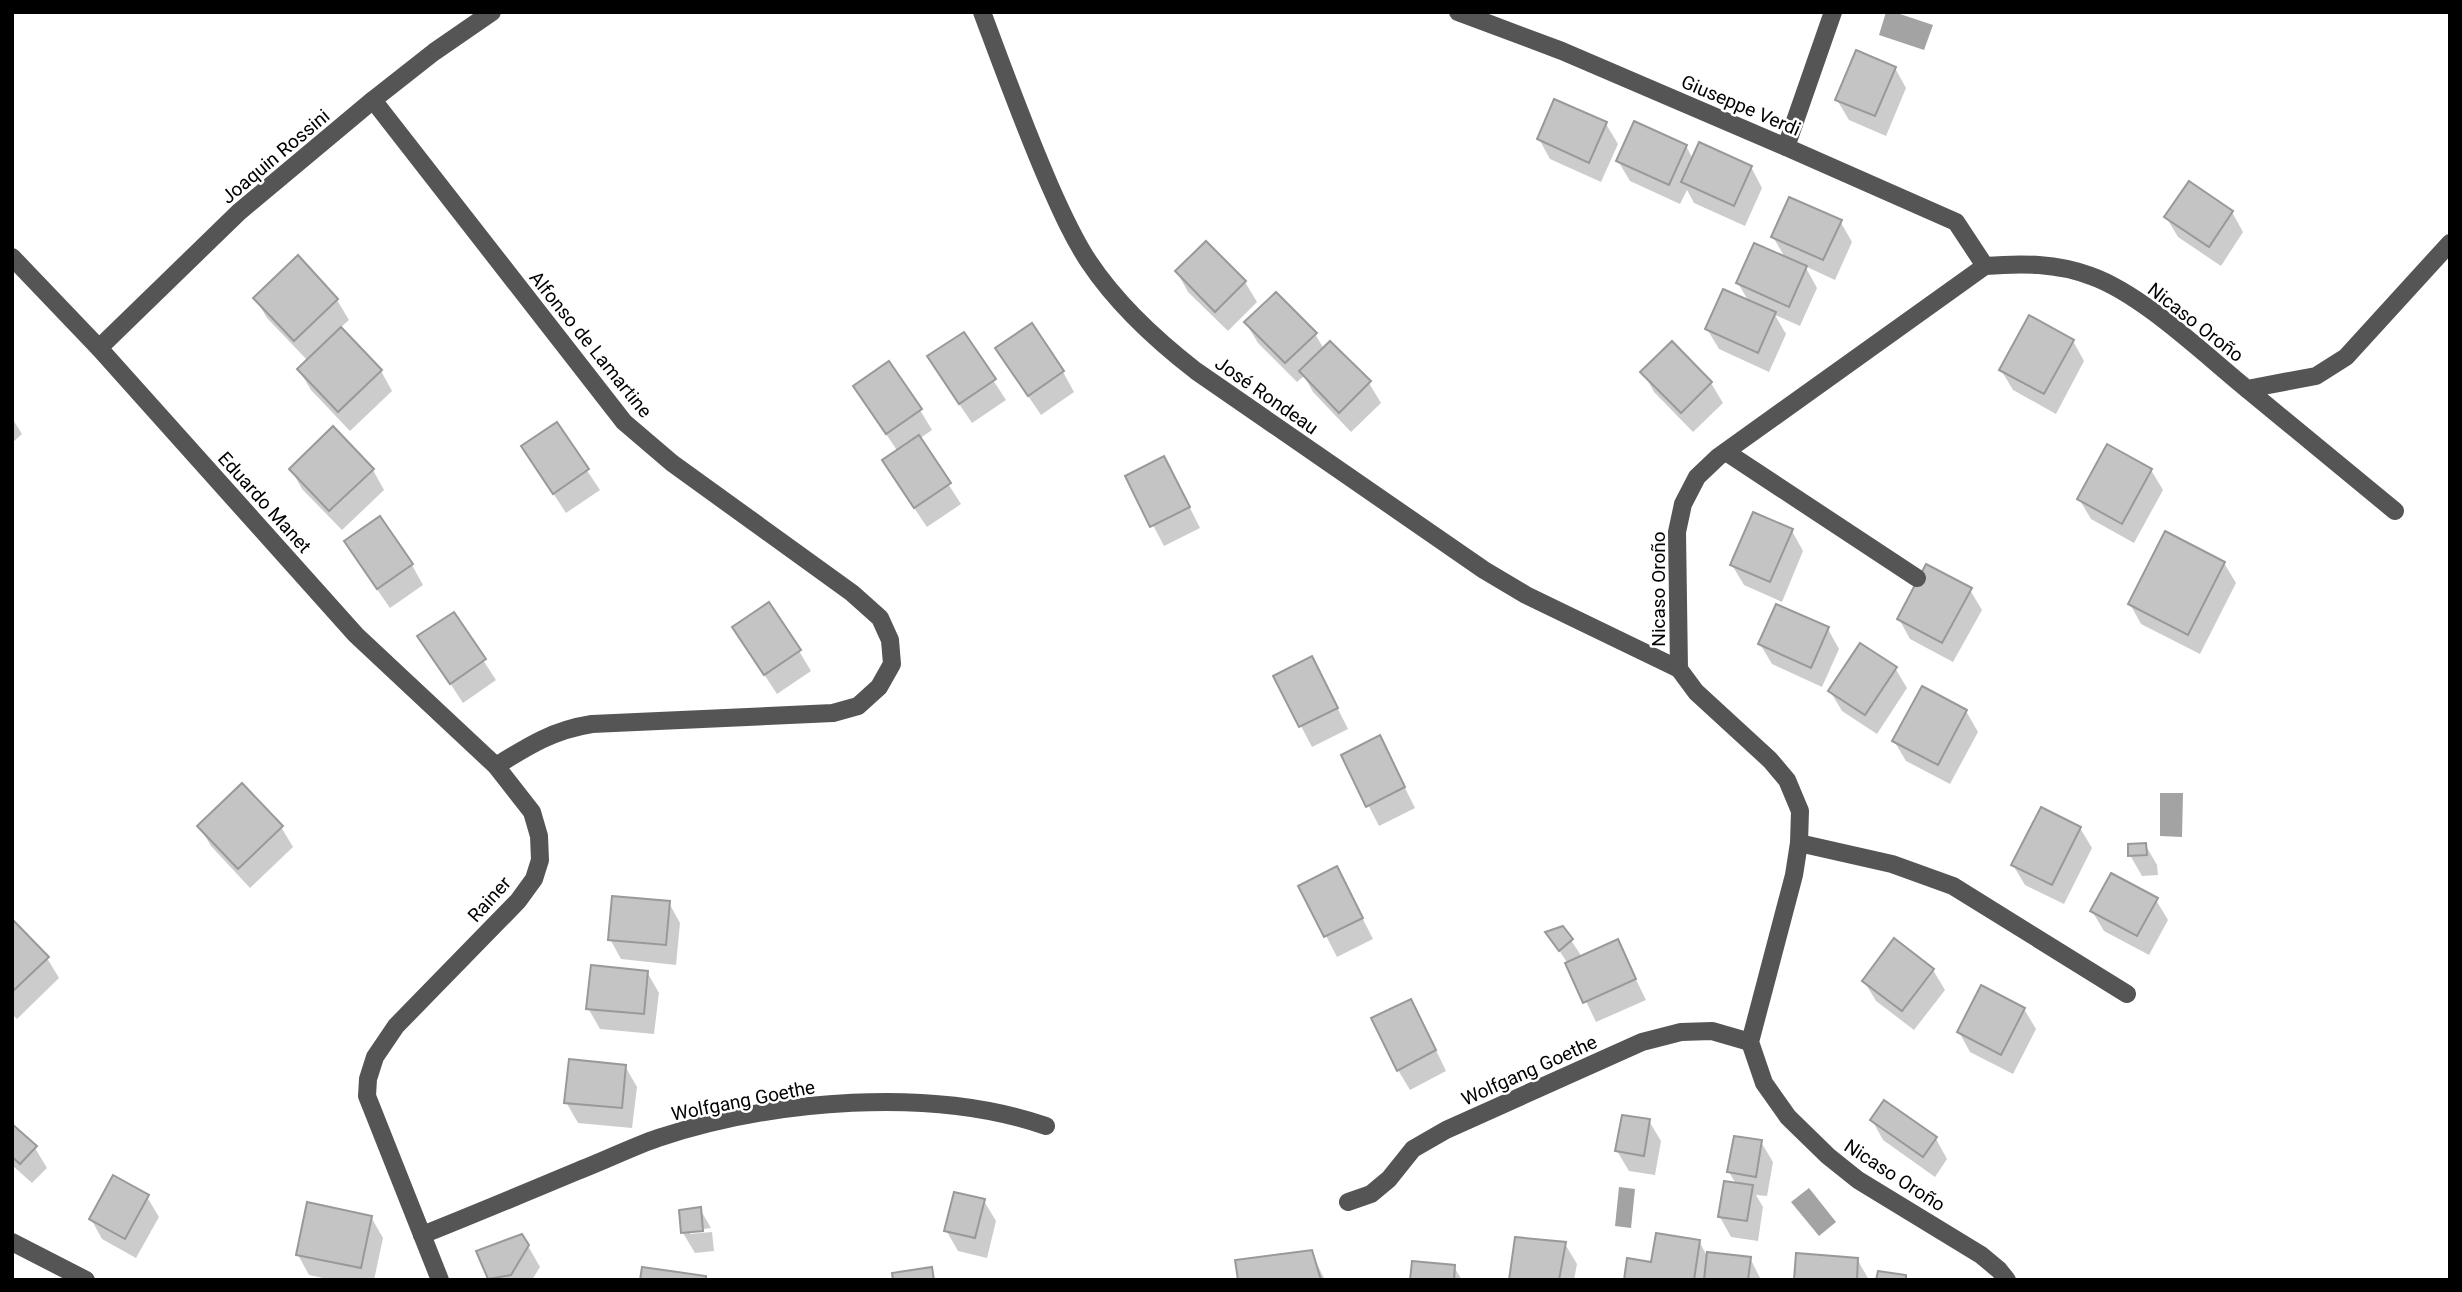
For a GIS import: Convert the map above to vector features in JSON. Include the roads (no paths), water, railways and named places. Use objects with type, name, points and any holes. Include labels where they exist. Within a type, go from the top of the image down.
[{"type":"street","name":"Joaquin Rossini","points":[[99,348],[239,212],[373,100],[492,12]]},
{"type":"street","name":"José Rondeau","points":[[982,12],[1031,144],[1064,217],[1089,262],[1158,341],[1196,371],[1484,570],[1526,595],[1679,669]]},
{"type":"street","name":"Giuseppe Verdi","points":[[1458,12],[1562,51],[1956,222],[1985,265]]},
{"type":"street","points":[[1786,147],[1833,12]]},
{"type":"street","name":"Alfonso de Lamartine","points":[[373,100],[624,422],[672,463],[852,593],[880,618],[890,640],[892,664],[878,687],[858,706],[833,713],[592,724],[566,728],[545,737],[496,766]]},
{"type":"street","name":"Nicaso Oroño","points":[[2007,1280],[1981,1255],[1858,1180],[1828,1156],[1788,1117],[1764,1083],[1750,1042],[1794,875],[1800,811],[1787,780],[1770,760],[1696,692],[1679,669],[1677,532],[1682,504],[1697,477],[1726,452],[1985,265],[2023,263],[2058,267],[2092,276],[2152,312],[2247,389],[2316,376],[2346,357],[2450,243]]},
{"type":"street","name":"Eduardo Manet","points":[[12,257],[99,348],[356,635],[496,766]]},
{"type":"street","points":[[2247,389],[2395,511]]},
{"type":"street","points":[[1726,452],[1917,578]]},
{"type":"street","name":"Rainer","points":[[440,1280],[367,1096],[368,1079],[375,1057],[396,1026],[518,901],[534,879],[540,860],[536,824],[531,812],[496,766]]},
{"type":"street","points":[[1799,843],[1892,864],[1953,887],[2127,994]]},
{"type":"street","name":"Wolfgang Goethe","points":[[1348,1202],[1371,1194],[1389,1179],[1413,1149],[1446,1130],[1642,1042],[1681,1032],[1712,1031],[1750,1042]]},
{"type":"street","name":"Wolfgang Goethe","points":[[422,1236],[658,1138],[788,1109],[866,1102],[936,1103],[978,1109],[1046,1126]]},
{"type":"street","points":[[12,1242],[86,1280]]}]
